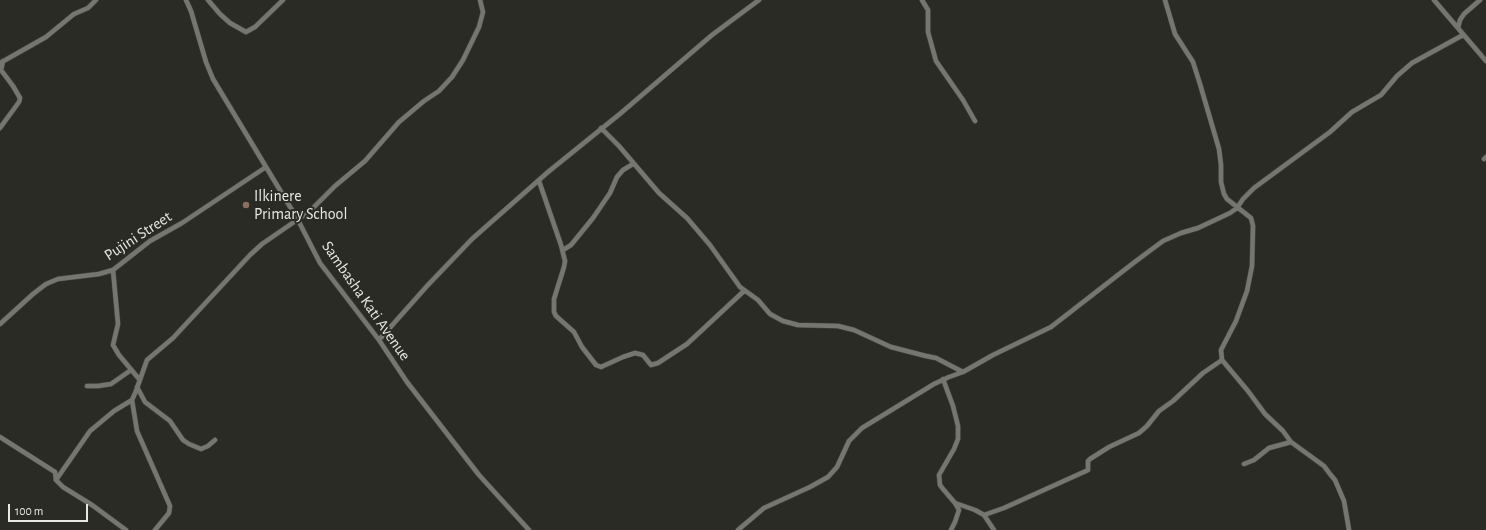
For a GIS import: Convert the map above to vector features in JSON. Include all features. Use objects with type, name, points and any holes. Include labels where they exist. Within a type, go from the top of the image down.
[{"type":"street","points":[[0,128],[19,102],[20,98],[1,70],[2,62],[46,37],[74,14],[88,8],[96,0]]},
{"type":"street","name":"Sambasha Kati Avenue","points":[[186,0],[213,79],[298,220],[320,263],[379,340],[407,382],[479,475],[529,530]]},
{"type":"street","points":[[208,0],[230,23],[246,32],[255,27],[283,0]]},
{"type":"street","points":[[155,530],[169,513],[170,506],[137,431],[132,400],[147,360],[173,338],[250,254],[262,244],[298,220],[365,161],[399,122],[424,101],[439,91],[452,77],[479,27],[483,12],[480,0]]},
{"type":"street","points":[[379,340],[427,286],[472,239],[712,35],[759,0]]},
{"type":"street","points":[[922,0],[928,10],[928,32],[936,61],[963,100],[975,122]]},
{"type":"street","points":[[1165,0],[1175,34],[1193,62],[1200,84],[1219,149],[1222,165],[1224,194],[1227,199],[1252,221],[1252,266],[1247,291],[1236,321],[1221,350],[1222,360],[1260,408],[1292,442],[1324,466],[1335,480],[1344,501],[1349,530]]},
{"type":"street","points":[[1434,0],[1486,61]]},
{"type":"street","points":[[1458,28],[1460,20],[1464,14],[1480,0]]},
{"type":"street","points":[[738,530],[764,508],[828,477],[837,467],[849,441],[858,431],[943,379],[963,372],[993,355],[1051,327],[1163,241],[1216,220],[1237,208],[1243,199],[1254,188],[1330,132],[1352,112],[1381,95],[1406,68],[1420,58],[1463,35]]},
{"type":"street","points":[[601,128],[710,245],[744,291],[758,300],[770,314],[783,321],[798,325],[838,326],[854,330],[891,347],[936,358],[963,372]]},
{"type":"street","points":[[563,250],[577,239],[593,218],[610,193],[617,177],[623,170],[633,164]]},
{"type":"street","name":"Pujini Street","points":[[0,324],[46,284],[58,279],[99,274],[113,270],[150,241],[182,223],[266,167]]},
{"type":"street","points":[[539,181],[563,250],[565,260],[554,298],[554,312],[556,316],[574,332],[596,366],[599,367],[635,353],[643,355],[651,365],[658,363],[687,344],[744,291]]},
{"type":"street","points":[[113,270],[118,324],[113,345],[119,355],[139,379]]},
{"type":"street","points":[[984,515],[1004,508],[1088,470],[1088,462],[1090,459],[1109,447],[1139,433],[1147,426],[1159,411],[1204,373],[1222,360]]},
{"type":"street","points":[[87,386],[111,384],[131,370]]},
{"type":"street","points":[[943,379],[953,406],[958,426],[958,439],[950,460],[940,473],[940,480],[943,489],[955,503],[958,510],[956,522],[951,530]]},
{"type":"street","points":[[137,388],[146,402],[170,421],[183,440],[201,449],[208,446],[215,440]]},
{"type":"street","points":[[56,480],[90,431],[114,411],[132,400]]},
{"type":"street","points":[[0,437],[55,472],[56,480],[63,487],[92,505],[126,530]]},
{"type":"street","points":[[1244,464],[1254,460],[1269,448],[1292,442]]},
{"type":"street","points":[[955,503],[984,515],[994,530]]},
{"type":"place","name":"Ilkinere Primary School","points":[[246,205]]}]
